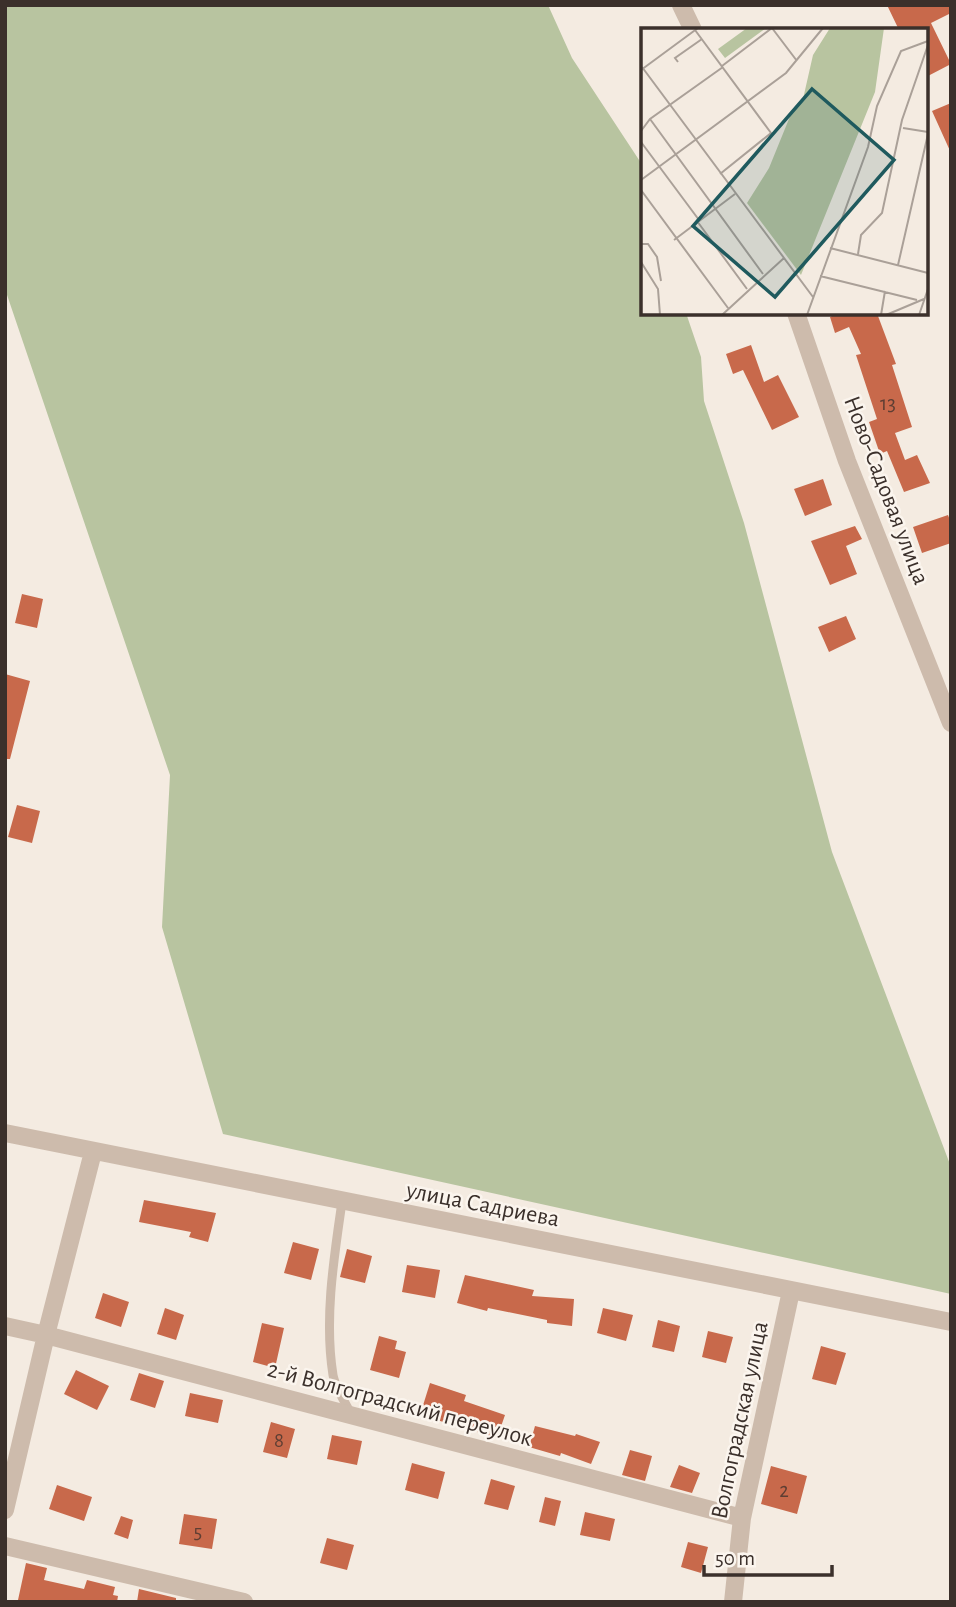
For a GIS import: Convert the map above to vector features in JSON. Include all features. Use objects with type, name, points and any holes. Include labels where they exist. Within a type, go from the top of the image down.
[{"type":"street","points":[[681,5],[692,28]]},
{"type":"street","name":"Ново-Садовая улица","points":[[797,315],[847,461],[951,723]]},
{"type":"street","name":"улица Садриева","points":[[5,1133],[951,1322]]},
{"type":"street","points":[[5,1510],[93,1152]]},
{"type":"street","name":"Волгоградская улица","points":[[733,1602],[741,1518],[790,1290]]},
{"type":"street","name":"2-й Волгоградский переулок","points":[[5,1326],[741,1518]]},
{"type":"street","points":[[5,1546],[244,1602]]},
{"type":"lane","points":[[342,1202],[333,1259],[330,1308],[333,1377],[351,1415]]},
{"type":"green space","points":[[5,5],[548,5],[572,58],[641,163],[641,315],[687,315],[701,357],[704,401],[744,523],[832,852],[951,1167],[951,1294],[223,1134],[162,927],[170,775],[5,289]]},
{"type":"building","points":[[887,5],[951,5],[951,13],[931,23],[951,64],[928,76],[928,28],[898,28]]},
{"type":"building","points":[[951,103],[951,153],[932,111]]},
{"type":"building","points":[[880,315],[896,364],[892,365],[912,427],[895,433],[905,460],[917,455],[930,483],[904,492],[887,451],[880,454],[869,422],[877,419],[856,355],[861,354],[849,327],[835,333],[830,317]]},
{"type":"building","points":[[751,345],[764,382],[778,375],[799,417],[772,430],[743,370],[733,374],[726,354]]},
{"type":"building","points":[[823,479],[832,505],[805,516],[794,489]]},
{"type":"building","points":[[948,515],[951,523],[951,543],[922,553],[913,527]]},
{"type":"building","points":[[855,526],[862,539],[846,546],[857,574],[830,585],[811,541]]},
{"type":"building","points":[[22,594],[43,599],[37,628],[15,623]]},
{"type":"building","points":[[846,616],[856,639],[829,652],[818,627]]},
{"type":"building","points":[[5,674],[30,681],[10,759],[5,759]]},
{"type":"building","points":[[17,805],[40,811],[32,843],[8,837]]},
{"type":"building","points":[[144,1200],[216,1213],[208,1242],[189,1237],[191,1232],[139,1222]]},
{"type":"building","points":[[293,1242],[319,1249],[311,1280],[284,1273]]},
{"type":"building","points":[[347,1249],[372,1256],[365,1283],[340,1277]]},
{"type":"building","points":[[407,1265],[440,1270],[435,1298],[402,1292]]},
{"type":"building","points":[[465,1275],[534,1290],[532,1296],[574,1299],[572,1326],[457,1303]]},
{"type":"building","points":[[103,1293],[129,1302],[121,1327],[95,1318]]},
{"type":"building","points":[[165,1308],[184,1315],[176,1340],[157,1334]]},
{"type":"building","points":[[603,1308],[633,1315],[626,1341],[597,1333]]},
{"type":"building","points":[[658,1320],[680,1326],[674,1352],[652,1347]]},
{"type":"building","points":[[262,1323],[284,1328],[275,1368],[253,1362]]},
{"type":"building","points":[[708,1331],[733,1337],[726,1363],[702,1357]]},
{"type":"building","points":[[379,1336],[397,1341],[395,1349],[406,1352],[399,1378],[370,1370]]},
{"type":"building","points":[[821,1346],[846,1353],[836,1385],[812,1379]]},
{"type":"building","points":[[76,1370],[109,1386],[97,1410],[64,1394]]},
{"type":"building","points":[[139,1373],[164,1381],[155,1408],[130,1400]]},
{"type":"building","points":[[430,1383],[466,1395],[464,1401],[505,1415],[497,1438],[420,1415]]},
{"type":"building","points":[[190,1393],[223,1400],[218,1423],[185,1416]]},
{"type":"building","points":[[271,1422],[295,1429],[287,1458],[263,1452]]},
{"type":"building","points":[[535,1426],[600,1442],[591,1464],[561,1453],[560,1456],[529,1447]]},
{"type":"building","points":[[332,1435],[362,1441],[357,1465],[327,1459]]},
{"type":"building","points":[[630,1450],[652,1456],[645,1481],[622,1475]]},
{"type":"building","points":[[412,1463],[445,1472],[438,1499],[405,1490]]},
{"type":"building","points":[[679,1465],[700,1473],[692,1493],[670,1487]]},
{"type":"building","points":[[771,1466],[807,1476],[797,1514],[761,1504]]},
{"type":"building","points":[[491,1479],[515,1486],[508,1510],[484,1504]]},
{"type":"building","points":[[57,1485],[92,1497],[84,1521],[49,1509]]},
{"type":"building","points":[[545,1497],[561,1501],[555,1526],[539,1522]]},
{"type":"building","points":[[585,1512],[615,1519],[610,1541],[580,1535]]},
{"type":"building","points":[[184,1514],[217,1519],[212,1549],[179,1544]]},
{"type":"building","points":[[121,1516],[133,1520],[128,1539],[114,1534]]},
{"type":"building","points":[[327,1538],[354,1545],[347,1570],[320,1563]]},
{"type":"building","points":[[688,1542],[708,1547],[701,1573],[681,1567]]},
{"type":"building","points":[[26,1563],[47,1568],[44,1580],[84,1589],[87,1580],[115,1587],[113,1595],[118,1596],[117,1602],[18,1600]]},
{"type":"building","points":[[139,1589],[176,1598],[176,1602],[137,1602]]}]
